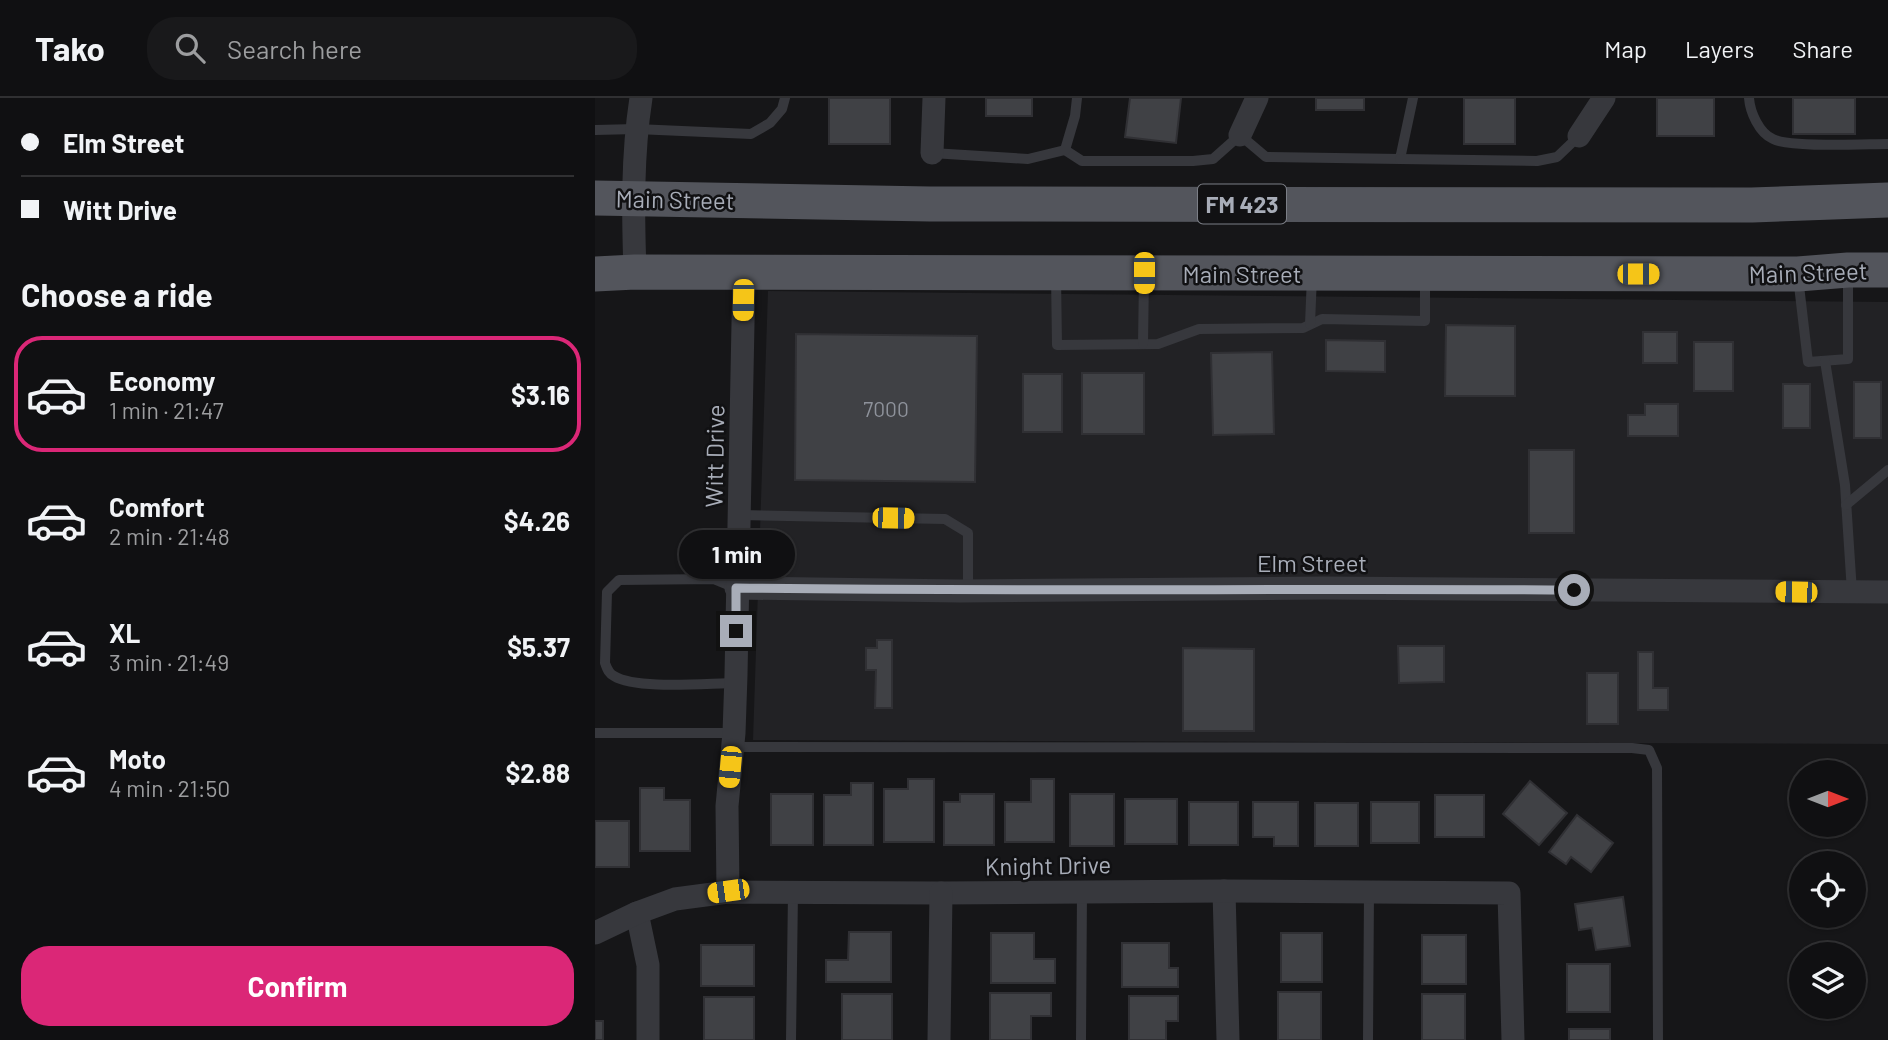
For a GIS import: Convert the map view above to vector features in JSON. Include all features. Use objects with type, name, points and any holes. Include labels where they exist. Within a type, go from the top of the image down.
[{"type":"main road","name":"Main Street","points":[[595,198],[985,204],[1752,205],[1888,200]]},
{"type":"main road","name":"Main Street","points":[[595,274],[1798,275],[1848,270],[1888,270]]},
{"type":"street","points":[[635,272],[633,198],[636,130],[641,98]]},
{"type":"street","points":[[932,153],[934,98]]},
{"type":"street","points":[[1240,135],[1257,98]]},
{"type":"street","points":[[1579,136],[1604,98]]},
{"type":"street","name":"Witt Drive","points":[[728,891],[727,806],[736,683],[744,273]]},
{"type":"street","name":"Elm Street","points":[[736,588],[968,591],[1337,588],[1888,592]]},
{"type":"street","name":"Knight Drive","points":[[595,933],[675,899],[728,891],[1509,893],[1513,1040]]},
{"type":"street","points":[[1224,891],[1228,1040]]},
{"type":"street","points":[[939,1040],[941,893]]},
{"type":"street","points":[[637,913],[648,965],[648,1040]]},
{"type":"lane","points":[[595,130],[751,134],[770,123],[782,109],[785,98]]},
{"type":"lane","points":[[1065,150],[1077,98]]},
{"type":"lane","points":[[1400,159],[1413,98]]},
{"type":"lane","points":[[1749,98],[1757,124],[1772,139],[1791,143],[1888,144]]},
{"type":"lane","points":[[932,153],[1028,159],[1065,150],[1082,161],[1193,161],[1213,159],[1240,135],[1266,157],[1537,161],[1557,157],[1579,136]]},
{"type":"lane","points":[[1798,275],[1808,362],[1848,359],[1848,270]]},
{"type":"lane","points":[[1056,273],[1057,345],[1158,344],[1199,329],[1303,328],[1322,319],[1425,321],[1425,274]]},
{"type":"lane","points":[[1143,344],[1144,273]]},
{"type":"lane","points":[[1310,324],[1312,274]]},
{"type":"lane","points":[[1825,361],[1838,434],[1852,592]]},
{"type":"lane","points":[[1846,505],[1888,470]]},
{"type":"lane","points":[[740,515],[945,519],[968,533],[968,591]]},
{"type":"lane","points":[[736,588],[714,579],[619,580],[607,592],[605,663],[614,676],[641,683],[736,683]]},
{"type":"lane","points":[[595,733],[733,740],[1649,750],[1657,768],[1658,1040]]},
{"type":"lane","points":[[1080,1040],[1082,891]]},
{"type":"lane","points":[[1368,1040],[1369,891]]},
{"type":"lane","points":[[791,1040],[793,892]]},
{"type":"shaded area","points":[[768,291],[1888,302],[1888,744],[753,740]]},
{"type":"building","points":[[829,98],[890,98],[890,144],[829,144]]},
{"type":"building","points":[[986,98],[1032,98],[1032,116],[986,116]]},
{"type":"building","points":[[1130,98],[1181,98],[1176,143],[1125,137]]},
{"type":"building","points":[[1316,98],[1364,98],[1364,110],[1316,110]]},
{"type":"building","points":[[1464,98],[1515,98],[1515,144],[1464,144]]},
{"type":"building","points":[[1657,98],[1714,98],[1714,136],[1657,136]]},
{"type":"building","points":[[1793,98],[1855,98],[1855,134],[1793,134]]},
{"type":"building","points":[[1446,325],[1515,326],[1515,396],[1445,396]]},
{"type":"building","points":[[1643,332],[1677,332],[1677,363],[1643,363]]},
{"type":"building","points":[[796,334],[977,336],[975,482],[795,480]]},
{"type":"building","points":[[1326,340],[1385,341],[1385,372],[1326,371]]},
{"type":"building","points":[[1694,342],[1733,342],[1733,391],[1694,391]]},
{"type":"building","points":[[1272,352],[1274,434],[1213,435],[1211,353]]},
{"type":"building","points":[[1082,373],[1144,373],[1144,434],[1082,434]]},
{"type":"building","points":[[1023,374],[1062,374],[1062,432],[1023,432]]},
{"type":"building","points":[[1854,382],[1881,382],[1881,438],[1854,438]]},
{"type":"building","points":[[1783,384],[1810,384],[1810,428],[1783,428]]},
{"type":"building","points":[[1645,404],[1678,404],[1678,436],[1628,436],[1628,415],[1645,415]]},
{"type":"building","points":[[1529,450],[1574,450],[1574,533],[1529,533]]},
{"type":"building","points":[[877,640],[892,640],[892,708],[875,708],[876,670],[866,670],[866,648],[877,648]]},
{"type":"building","points":[[1398,646],[1444,646],[1444,682],[1399,683]]},
{"type":"building","points":[[1183,648],[1254,649],[1254,731],[1183,731]]},
{"type":"building","points":[[1638,652],[1653,652],[1653,688],[1668,688],[1668,710],[1638,710]]},
{"type":"building","points":[[1587,673],[1618,673],[1618,724],[1587,724]]},
{"type":"building","points":[[908,779],[934,779],[934,842],[884,842],[884,789],[908,789]]},
{"type":"building","points":[[1031,779],[1054,779],[1054,842],[1005,842],[1005,802],[1031,802]]},
{"type":"building","points":[[1530,781],[1567,813],[1539,845],[1503,814]]},
{"type":"building","points":[[851,783],[873,783],[873,845],[824,845],[824,795],[851,795]]},
{"type":"building","points":[[640,788],[664,788],[664,800],[690,800],[690,851],[640,851]]},
{"type":"building","points":[[771,794],[813,794],[813,845],[771,845]]},
{"type":"building","points":[[960,794],[994,794],[994,845],[944,845],[944,802],[960,802]]},
{"type":"building","points":[[1070,794],[1114,794],[1114,846],[1070,846]]},
{"type":"building","points":[[1435,795],[1484,795],[1484,837],[1435,837]]},
{"type":"building","points":[[1125,799],[1177,799],[1177,844],[1125,844]]},
{"type":"building","points":[[1189,802],[1238,802],[1238,845],[1189,845]]},
{"type":"building","points":[[1253,802],[1298,802],[1298,846],[1274,846],[1274,837],[1253,837]]},
{"type":"building","points":[[1371,802],[1419,802],[1419,843],[1371,843]]},
{"type":"building","points":[[1315,803],[1358,803],[1358,846],[1315,846]]},
{"type":"building","points":[[1577,815],[1613,843],[1591,872],[1571,857],[1566,864],[1549,852]]},
{"type":"building","points":[[595,821],[629,821],[629,867],[595,867]]},
{"type":"building","points":[[1623,897],[1630,946],[1596,950],[1592,928],[1579,930],[1575,904]]},
{"type":"building","points":[[849,932],[891,932],[891,982],[826,982],[826,960],[848,960]]},
{"type":"building","points":[[991,933],[1034,933],[1034,959],[1055,959],[1055,983],[991,983]]},
{"type":"building","points":[[1281,933],[1322,933],[1322,982],[1281,982]]},
{"type":"building","points":[[1422,935],[1466,935],[1466,984],[1422,984]]},
{"type":"building","points":[[1122,943],[1169,943],[1169,968],[1178,968],[1178,987],[1122,987]]},
{"type":"building","points":[[701,945],[754,945],[754,986],[701,986]]},
{"type":"building","points":[[1567,964],[1610,964],[1610,1012],[1567,1012]]},
{"type":"building","points":[[1278,992],[1321,992],[1321,1040],[1278,1040]]},
{"type":"building","points":[[990,993],[1051,993],[1051,1016],[1031,1016],[1031,1040],[990,1040]]},
{"type":"building","points":[[842,994],[892,994],[892,1040],[842,1040]]},
{"type":"building","points":[[1422,994],[1465,994],[1465,1040],[1422,1040]]},
{"type":"building","points":[[1129,996],[1178,996],[1178,1021],[1166,1021],[1166,1040],[1129,1040]]},
{"type":"building","points":[[704,997],[754,997],[754,1040],[704,1040]]},
{"type":"building","points":[[595,1021],[603,1021],[603,1040],[595,1040]]},
{"type":"building","points":[[1569,1029],[1610,1029],[1610,1040],[1569,1040]]},
{"type":"route","points":[[736,631],[736,588],[960,591],[1324,588],[1574,590]]}]
